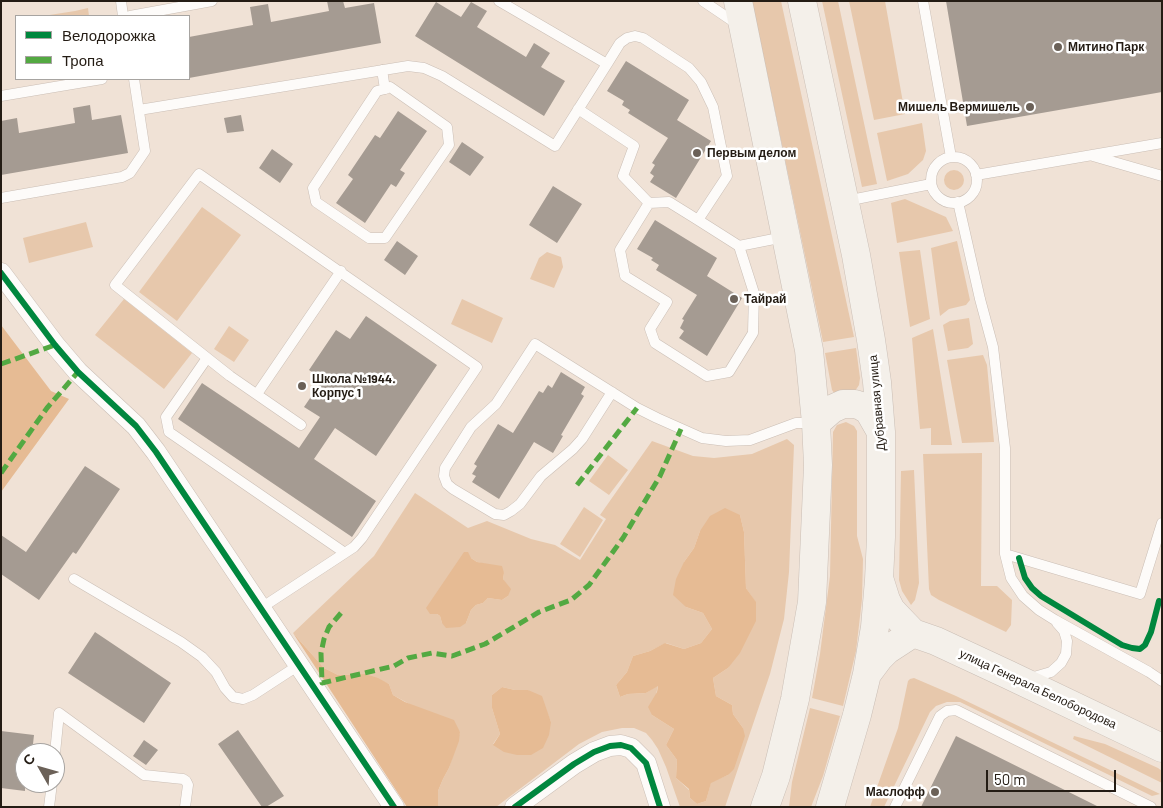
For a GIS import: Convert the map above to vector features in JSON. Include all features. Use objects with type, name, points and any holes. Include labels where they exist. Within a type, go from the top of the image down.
[{"type":"main road","points":[[738,1],[809,350],[818,465],[812,602],[795,700],[776,776],[765,807]]},
{"type":"main road","name":"Дубравная улица","points":[[802,1],[845,202],[871,340],[882,432],[879,580],[875,627],[867,674],[852,738],[830,807]]},
{"type":"main road","points":[[816,423],[832,409],[843,404],[856,404],[869,411],[882,432]]},
{"type":"main road","name":"улица Генерала Белобородова","points":[[879,580],[886,600],[892,610],[914,633],[936,641],[1162,748]]},
{"type":"main road","points":[[867,674],[887,650],[914,633]]},
{"type":"street","points":[[1,273],[78,372],[136,426],[156,452],[394,807]]},
{"type":"street","points":[[522,804],[574,764],[594,752],[610,746],[621,745],[631,748],[646,763],[660,807]]},
{"type":"lane","points":[[121,1],[123,15]]},
{"type":"lane","points":[[135,15],[212,1]]},
{"type":"lane","points":[[499,1],[607,64]]},
{"type":"lane","points":[[703,1],[745,30]]},
{"type":"lane","points":[[923,1],[951,157]]},
{"type":"lane","points":[[139,110],[408,66],[424,68],[442,76],[555,146],[620,43],[627,38],[635,36],[643,38],[689,68],[702,82],[713,107],[727,176],[698,220]]},
{"type":"lane","points":[[382,70],[385,89]]},
{"type":"lane","points":[[1,96],[96,80]]},
{"type":"lane","points":[[1,198],[122,177],[130,173],[145,151],[134,80]]},
{"type":"lane","points":[[390,87],[447,127],[449,145],[385,238],[369,238],[316,202],[313,188],[377,91],[385,89],[390,87]]},
{"type":"lane","points":[[578,109],[634,146],[623,176],[649,203],[669,202],[738,246],[754,293],[753,332],[728,372],[707,376],[656,343],[650,329],[667,302],[625,276],[620,250],[649,203]]},
{"type":"lane","points":[[976,175],[1162,142]]},
{"type":"lane","points":[[1089,156],[1162,176]]},
{"type":"lane","points":[[951,157],[962,158],[967,161],[976,175],[972,192],[968,197],[958,202],[946,201],[941,198],[933,190],[931,184],[935,166],[951,157]]},
{"type":"lane","points":[[260,608],[354,547],[362,538],[477,367],[199,174],[115,285],[207,358],[301,425]]},
{"type":"lane","points":[[845,202],[931,184]]},
{"type":"lane","points":[[958,202],[993,347],[1005,448],[1005,554],[1011,578],[1023,596],[1055,620],[1162,681]]},
{"type":"lane","points":[[738,246],[787,236]]},
{"type":"lane","points":[[256,394],[341,271]]},
{"type":"lane","points":[[612,392],[582,439],[541,476],[520,504],[504,515],[495,514],[453,490],[447,484],[444,476],[445,468],[471,427],[496,404],[535,344],[657,418],[689,433],[711,440],[750,440],[796,423],[816,423]]},
{"type":"lane","points":[[207,358],[166,417],[169,432],[345,552]]},
{"type":"lane","points":[[1005,554],[1140,594],[1162,523]]},
{"type":"lane","points":[[74,579],[181,642],[202,657],[216,672],[225,688],[234,697],[243,699],[253,695],[298,665]]},
{"type":"lane","points":[[1009,675],[1034,677],[1051,672],[1061,663],[1066,654],[1067,642],[1064,632],[1055,620]]},
{"type":"lane","points":[[895,807],[940,716],[947,711],[956,710],[1151,807]]},
{"type":"lane","points":[[56,743],[59,713],[144,775],[183,779],[186,781],[188,785],[185,807]]},
{"type":"lane","points":[[49,807],[51,793]]},
{"type":"shaded area","points":[[752,1],[781,1],[854,337],[823,342]]},
{"type":"shaded area","points":[[822,1],[838,1],[877,184],[862,187]]},
{"type":"shaded area","points":[[849,1],[885,1],[905,114],[874,120]]},
{"type":"shaded area","points":[[88,8],[89,15],[49,15]]},
{"type":"shaded area","points":[[922,123],[926,151],[923,160],[908,174],[887,181],[877,133]]},
{"type":"shaded area","points":[[954,170],[961,173],[964,180],[961,187],[954,190],[947,187],[944,180],[947,173]]},
{"type":"shaded area","points":[[905,199],[946,217],[953,231],[897,243],[891,203]]},
{"type":"shaded area","points":[[202,207],[241,235],[177,321],[139,292]]},
{"type":"shaded area","points":[[86,222],[93,247],[29,263],[23,238]]},
{"type":"shaded area","points":[[957,241],[970,300],[966,305],[949,309],[940,316],[931,248]]},
{"type":"shaded area","points":[[920,250],[930,319],[910,327],[899,252]]},
{"type":"shaded area","points":[[547,252],[561,257],[563,267],[554,288],[530,279],[539,258]]},
{"type":"shaded area","points":[[124,299],[192,353],[164,389],[95,335]]},
{"type":"shaded area","points":[[462,299],[503,318],[492,343],[451,324]]},
{"type":"shaded area","points":[[969,318],[973,344],[968,348],[948,351],[943,325],[950,321]]},
{"type":"shaded area","points":[[1,325],[51,391],[69,399],[1,492]]},
{"type":"shaded area","points":[[229,326],[249,340],[234,362],[214,349]]},
{"type":"shaded area","points":[[933,329],[952,445],[931,445],[931,428],[920,429],[912,338]]},
{"type":"shaded area","points":[[856,348],[860,378],[859,385],[855,391],[835,394],[832,390],[825,353]]},
{"type":"shaded area","points":[[983,355],[987,365],[994,442],[962,443],[947,360]]},
{"type":"shaded area","points":[[846,422],[854,426],[857,431],[857,536],[863,559],[862,599],[856,651],[843,706],[812,698],[830,576],[833,432],[837,425]]},
{"type":"shaded area","points":[[787,439],[794,445],[789,572],[784,619],[770,674],[725,807],[680,807],[666,767],[652,740],[646,733],[634,728],[622,728],[602,732],[579,744],[496,807],[438,807],[438,791],[449,768],[460,732],[393,695],[389,684],[365,674],[338,675],[324,668],[293,633],[374,556],[415,493],[468,528],[487,521],[531,539],[555,545],[580,560],[606,519],[600,515],[652,441],[693,456],[714,458],[752,454]],"holes":[[[740,515],[744,532],[746,588],[756,603],[728,668],[713,678],[716,696],[732,705],[733,714],[743,728],[728,775],[711,782],[706,801],[697,804],[690,798],[689,790],[676,778],[677,760],[666,745],[674,729],[652,715],[658,685],[646,693],[628,694],[620,697],[616,685],[627,672],[633,656],[650,651],[666,643],[684,649],[701,643],[712,629],[703,613],[686,607],[684,562],[694,548],[700,531]],[[471,558],[477,562],[495,565],[504,573],[503,579],[508,596],[502,600],[488,598],[483,603],[476,605],[471,610],[466,623],[442,623],[440,616],[437,614]],[[502,687],[528,690],[546,710],[551,722],[493,744],[500,734],[492,708],[492,695]]]},
{"type":"shaded area","points":[[982,453],[981,586],[997,586],[1012,600],[1011,625],[1006,632],[939,600],[931,595],[929,589],[923,454]]},
{"type":"shaded area","points":[[608,455],[628,470],[609,495],[589,481]]},
{"type":"shaded area","points":[[914,470],[919,583],[915,600],[911,605],[902,591],[899,580],[901,471]]},
{"type":"shaded area","points":[[584,507],[603,520],[580,557],[560,544]]},
{"type":"shaded area","points":[[725,508],[740,515],[744,532],[746,588],[756,602],[756,621],[740,653],[728,668],[713,678],[716,696],[732,705],[733,714],[743,728],[745,736],[734,769],[728,775],[711,783],[706,801],[697,804],[690,798],[689,789],[676,778],[677,760],[666,745],[674,729],[652,715],[648,707],[657,692],[658,686],[646,693],[628,694],[620,697],[616,685],[627,672],[633,656],[650,651],[665,643],[684,649],[701,643],[712,629],[703,613],[686,607],[673,595],[676,579],[684,562],[694,548],[700,531],[710,516]]},
{"type":"shaded area","points":[[464,552],[468,552],[471,558],[477,562],[502,566],[503,579],[511,589],[508,596],[502,600],[488,598],[483,603],[476,605],[471,610],[466,623],[460,627],[446,628],[440,616],[430,614],[426,608]]},
{"type":"shaded area","points":[[293,633],[324,668],[338,675],[365,674],[378,678],[389,684],[393,695],[405,702],[454,720],[460,732],[459,741],[438,791],[438,807],[407,807]]},
{"type":"shaded area","points":[[914,678],[956,696],[1160,794],[1152,796],[960,702],[947,702],[936,706],[930,712],[884,807],[870,807],[898,728],[908,681]]},
{"type":"shaded area","points":[[502,687],[528,690],[542,696],[551,722],[549,735],[543,748],[531,755],[517,755],[504,752],[493,745],[500,734],[492,708],[492,695]]},
{"type":"shaded area","points":[[810,708],[840,716],[823,776],[811,807],[789,807],[792,782]]},
{"type":"shaded area","points":[[1074,736],[1105,744],[1158,768],[1162,771],[1162,783],[1073,739]]},
{"type":"building","points":[[327,1],[343,1],[345,8],[374,3],[381,43],[190,78],[190,37],[253,25],[250,7],[268,4],[271,22],[329,11]]},
{"type":"building","name":"Митино Парк","points":[[946,1],[1162,1],[1162,92],[967,126]]},
{"type":"building","points":[[436,2],[461,17],[471,2],[487,11],[477,27],[526,57],[534,43],[550,53],[541,67],[565,81],[544,116],[415,36]]},
{"type":"building","points":[[626,61],[689,100],[677,120],[711,141],[676,198],[650,182],[654,176],[650,173],[655,165],[652,163],[668,138],[628,113],[630,110],[622,105],[624,101],[607,91]]},
{"type":"building","points":[[90,105],[92,120],[121,115],[128,153],[1,175],[1,121],[17,118],[19,133],[75,123],[73,108]]},
{"type":"building","points":[[398,111],[427,131],[400,170],[405,173],[396,187],[391,184],[365,223],[336,203],[353,179],[348,175],[375,135],[380,138]]},
{"type":"building","points":[[241,115],[244,131],[227,133],[224,118]]},
{"type":"building","points":[[462,142],[484,157],[470,176],[449,162]]},
{"type":"building","points":[[272,149],[293,164],[280,183],[259,168]]},
{"type":"building","points":[[553,186],[582,204],[557,243],[529,225]]},
{"type":"building","points":[[655,220],[717,258],[707,276],[742,298],[707,356],[679,338],[684,331],[680,328],[684,320],[682,319],[697,295],[656,270],[659,265],[651,260],[653,258],[637,249]]},
{"type":"building","points":[[397,241],[418,256],[405,275],[384,260]]},
{"type":"building","points":[[366,316],[437,365],[376,456],[335,428],[314,459],[376,501],[352,537],[178,419],[202,383],[299,448],[320,417],[304,407],[323,379],[309,370],[336,330],[350,339]]},
{"type":"building","points":[[561,372],[585,387],[581,394],[584,396],[561,435],[563,436],[553,453],[534,442],[499,499],[472,482],[476,476],[472,474],[477,466],[474,464],[498,424],[513,433],[539,391],[543,393],[548,385],[552,388]]},
{"type":"building","points":[[85,466],[120,489],[76,554],[73,552],[39,600],[1,574],[1,535],[26,552]]},
{"type":"building","points":[[95,632],[171,683],[144,723],[68,673]]},
{"type":"building","points":[[238,730],[284,796],[266,807],[262,807],[218,744]]},
{"type":"building","points":[[1,731],[34,735],[33,743],[15,743],[15,790],[1,788]]},
{"type":"building","points":[[956,736],[1099,807],[921,807]]},
{"type":"building","points":[[144,740],[158,750],[146,765],[133,756]]},
{"type":"marked path","points":[[1,364],[55,345]]},
{"type":"marked path","points":[[1,473],[47,408],[78,372]]},
{"type":"marked path","points":[[577,485],[637,408]]},
{"type":"marked path","points":[[341,613],[329,627],[324,639],[321,653],[322,683],[394,666],[408,658],[432,653],[452,656],[485,644],[539,612],[571,600],[589,585],[623,538],[660,476],[681,429]]},
{"type":"cycle path","points":[[1,273],[55,345],[78,372],[136,426],[156,452],[394,807]]},
{"type":"cycle path","points":[[1019,558],[1025,578],[1041,596],[1122,645],[1140,649],[1145,645],[1151,632],[1159,601]]},
{"type":"cycle path","points":[[515,807],[574,764],[594,752],[610,746],[621,745],[631,748],[646,763],[660,807]]},
{"type":"place","name":"Митино Парк","points":[[1058,47]]},
{"type":"place","name":"Мишель Вермишель","points":[[1030,107]]},
{"type":"place","name":"Первым делом","points":[[697,153]]},
{"type":"place","name":"Тайрай","points":[[734,299]]},
{"type":"place","name":"Школа №1944. Корпус 1","points":[[302,386]]},
{"type":"place","name":"Маслофф","points":[[935,792]]}]
